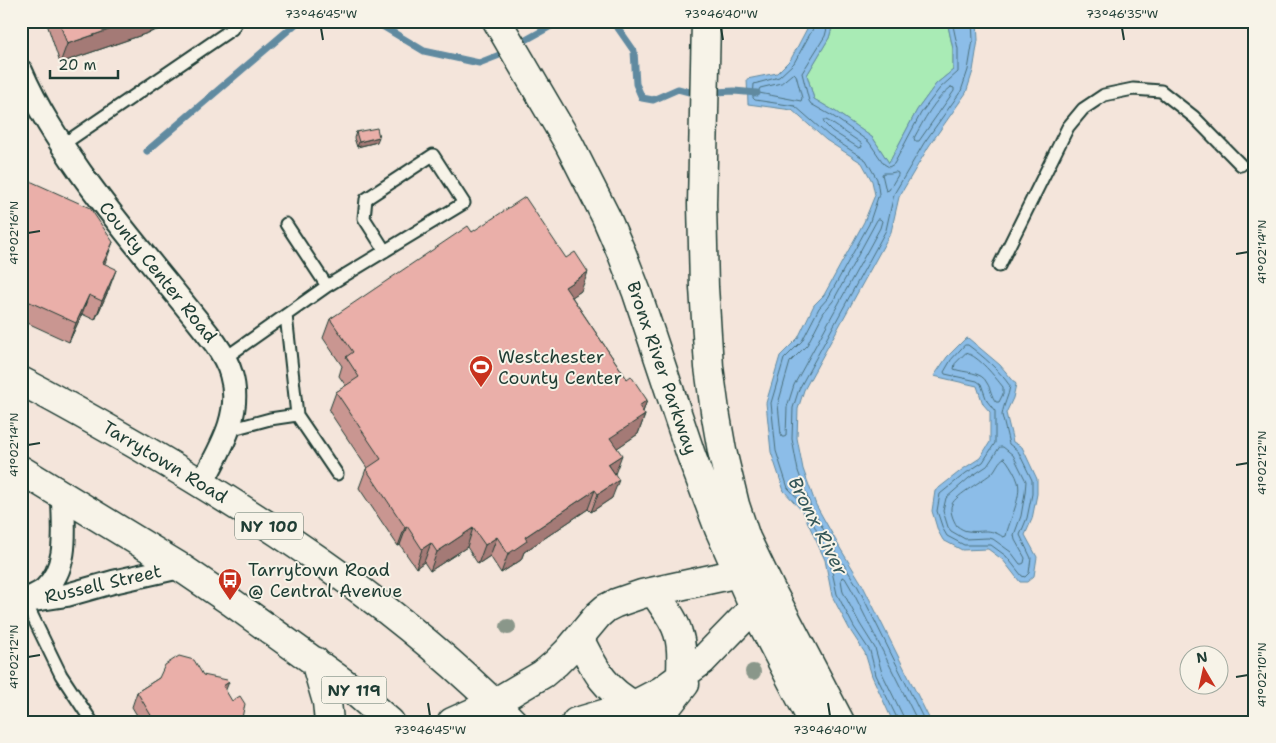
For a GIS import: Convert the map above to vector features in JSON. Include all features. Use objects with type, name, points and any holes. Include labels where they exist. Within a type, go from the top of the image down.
[{"type":"main road","name":"Bronx River Parkway","points":[[497,21],[569,144],[614,236],[637,293],[711,510],[749,570],[813,722]]},
{"type":"main road","name":"Bronx River Parkway","points":[[706,21],[702,204],[707,346],[725,468],[740,524],[749,570]]},
{"type":"main road","name":"Tarrytown Road","points":[[21,381],[73,408],[202,483],[287,537],[368,596],[428,643],[503,712]]},
{"type":"main road","points":[[21,470],[180,567],[315,661],[327,702],[329,722]]},
{"type":"main road","points":[[452,722],[503,712],[562,657],[606,608],[628,598],[749,570]]},
{"type":"main road","points":[[654,592],[678,632],[682,654],[681,677]]},
{"type":"main road","name":"Bronx River Parkway","points":[[762,599],[840,722]]},
{"type":"main road","points":[[576,722],[644,713],[702,661],[762,599]]},
{"type":"main road","points":[[579,638],[609,688],[644,713]]},
{"type":"main road","name":"NY 119","points":[[315,661],[347,684],[390,722]]},
{"type":"main road","points":[[644,713],[662,692],[702,661]]},
{"type":"street","name":"County Center Road","points":[[21,71],[43,115],[98,197],[216,343],[225,358],[232,375],[234,396],[233,418],[229,430],[202,483]]},
{"type":"street","name":"Russell Street","points":[[23,601],[44,590],[58,571],[63,550],[63,497]]},
{"type":"street","name":"Russell Street","points":[[23,601],[67,596],[113,582],[180,567]]},
{"type":"lane","points":[[62,145],[232,29],[237,21]]},
{"type":"lane","points":[[999,266],[1068,127],[1083,109],[1104,95],[1133,88],[1161,91],[1194,117],[1241,165]]},
{"type":"lane","points":[[225,358],[327,286],[385,251],[464,203],[432,155],[366,199],[364,218],[385,251]]},
{"type":"lane","points":[[286,224],[327,286]]},
{"type":"lane","points":[[286,315],[297,414],[337,474]]},
{"type":"lane","points":[[229,430],[297,414]]},
{"type":"lane","points":[[23,601],[61,674],[92,722]]},
{"type":"green space","points":[[834,21],[947,21],[953,49],[953,70],[936,84],[917,110],[889,163],[873,138],[814,99],[807,75],[829,38]]},
{"type":"water","name":"Bronx River","points":[[811,21],[834,21],[829,38],[807,75],[814,99],[873,138],[889,163],[917,110],[936,84],[953,70],[953,49],[947,21],[977,21],[978,40],[973,71],[966,93],[929,146],[899,197],[891,232],[804,390],[798,409],[797,438],[803,469],[816,505],[862,584],[931,722],[893,722],[872,676],[865,653],[832,596],[825,560],[803,512],[784,491],[771,452],[766,403],[780,356],[798,338],[814,305],[824,295],[864,222],[875,195],[872,181],[862,163],[826,140],[792,110],[748,104],[747,79],[777,73],[791,59]]},
{"type":"water","points":[[968,338],[1000,365],[1016,384],[1013,398],[1006,413],[1013,442],[1022,447],[1037,479],[1037,494],[1032,519],[1025,535],[1037,557],[1034,576],[1027,582],[1020,582],[1003,560],[988,549],[962,550],[943,540],[932,511],[935,491],[980,458],[990,442],[990,412],[983,404],[977,386],[934,376],[947,357]]},
{"type":"building","points":[[59,21],[135,21],[67,44]]},
{"type":"building","points":[[377,128],[379,137],[359,142],[356,132]]},
{"type":"building","points":[[21,177],[90,208],[113,242],[103,263],[116,270],[102,301],[89,295],[76,323],[21,298]]},
{"type":"building","name":"Westchester County Center","points":[[525,197],[566,258],[575,252],[588,272],[565,287],[627,379],[631,376],[647,400],[639,406],[645,415],[610,438],[622,455],[608,464],[619,480],[598,494],[595,490],[525,537],[527,541],[508,554],[497,537],[485,545],[473,528],[437,552],[431,543],[422,549],[366,469],[381,459],[336,392],[359,377],[346,357],[353,352],[330,319],[468,226],[472,232]]},
{"type":"building","points":[[179,656],[194,660],[203,675],[229,682],[223,686],[232,701],[240,696],[245,704],[241,722],[155,722],[137,692],[159,678],[165,665]]},
{"type":"waterway","points":[[147,151],[299,21]]},
{"type":"waterway","points":[[374,21],[424,51],[479,63],[502,54]]},
{"type":"waterway","points":[[524,41],[560,21]]},
{"type":"waterway","points":[[609,21],[618,28],[634,51],[636,84],[642,98],[653,100],[678,89],[693,93]]},
{"type":"waterway","points":[[715,92],[757,93]]},
{"type":"place","name":"Westchester County Center","points":[[481,388]]},
{"type":"place","name":"Tarrytown Road @ Central Avenue","points":[[230,601]]}]
